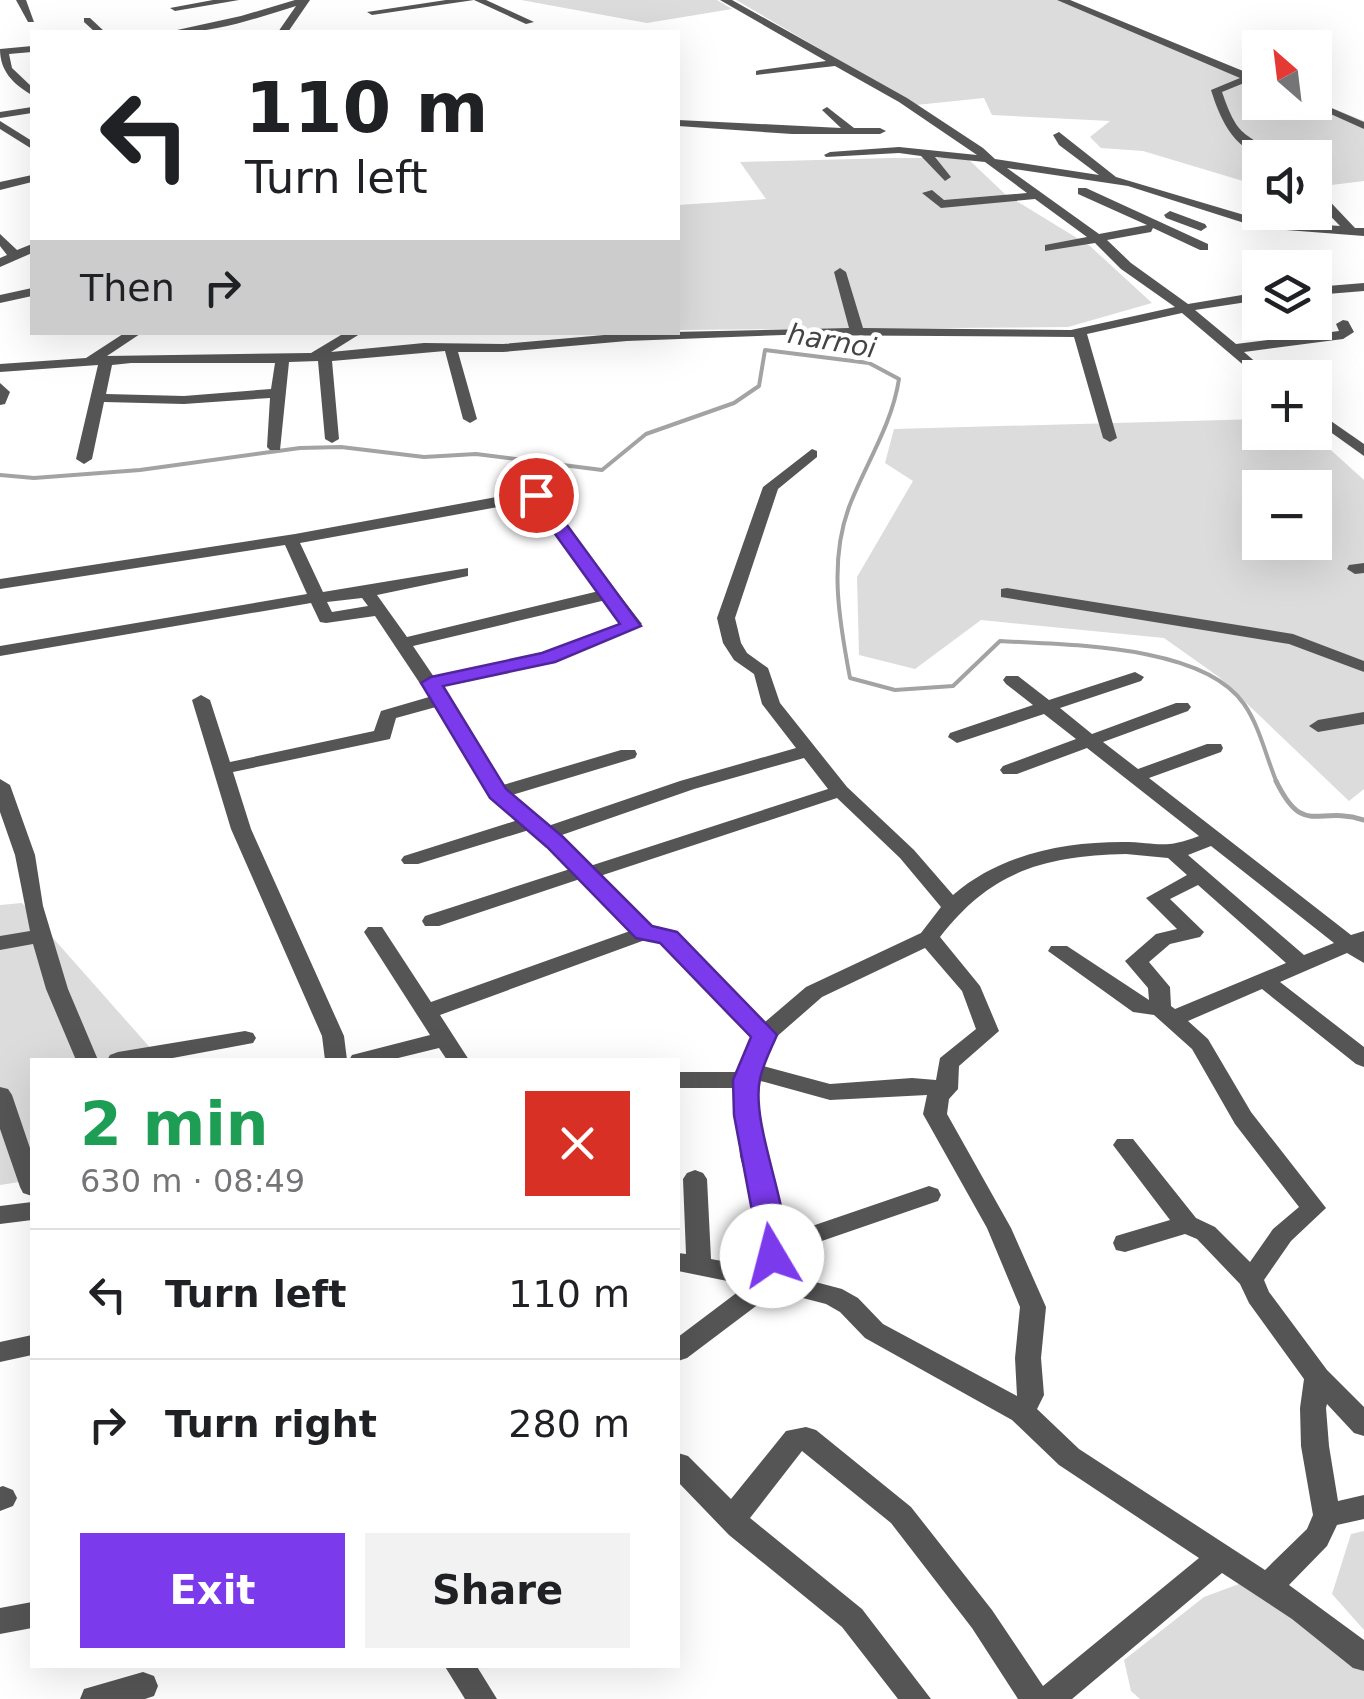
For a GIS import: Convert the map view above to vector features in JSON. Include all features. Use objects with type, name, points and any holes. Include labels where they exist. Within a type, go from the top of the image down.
[{"type":"street","points":[[21,0],[31,20]]},
{"type":"street","points":[[174,8],[234,0]]},
{"type":"street","points":[[186,30],[305,0]]},
{"type":"street","points":[[284,30],[305,0]]},
{"type":"street","points":[[373,6],[418,8],[469,0]]},
{"type":"street","points":[[478,0],[529,22]]},
{"type":"street","points":[[725,0],[854,72],[979,150],[1036,197],[1100,241],[1245,360]]},
{"type":"street","points":[[1062,0],[1242,75]]},
{"type":"street","points":[[373,6],[383,22]]},
{"type":"street","points":[[418,8],[434,19]]},
{"type":"street","points":[[275,9],[298,11]]},
{"type":"street","points":[[87,20],[98,30]]},
{"type":"street","points":[[30,48],[2,52],[7,69],[30,90]]},
{"type":"street","points":[[760,73],[837,63]]},
{"type":"street","points":[[796,82],[854,72]]},
{"type":"street","points":[[17,79],[30,77]]},
{"type":"street","points":[[1242,83],[1216,90],[1226,111],[1226,123],[1242,140]]},
{"type":"street","points":[[20,100],[30,111]]},
{"type":"street","points":[[826,110],[850,131]]},
{"type":"street","points":[[0,115],[30,111]]},
{"type":"street","points":[[865,152],[880,131],[921,112]]},
{"type":"street","points":[[1332,112],[1364,126]]},
{"type":"street","points":[[680,123],[880,131]]},
{"type":"street","points":[[0,124],[30,145]]},
{"type":"street","points":[[1059,136],[1112,180]]},
{"type":"street","points":[[925,153],[945,177]]},
{"type":"street","points":[[830,155],[925,153],[988,160],[1112,180],[1184,198],[1260,224],[1352,228],[1364,216]]},
{"type":"street","points":[[0,186],[30,180]]},
{"type":"street","points":[[928,192],[938,204],[959,204],[1082,190],[1112,180]]},
{"type":"street","points":[[1098,185],[1201,227]]},
{"type":"street","points":[[1082,190],[1204,247]]},
{"type":"street","points":[[959,204],[971,219]]},
{"type":"street","points":[[1332,209],[1352,228]]},
{"type":"street","points":[[1049,248],[1147,229]]},
{"type":"street","points":[[0,238],[16,257]]},
{"type":"street","points":[[0,263],[30,249]]},
{"type":"street","points":[[840,272],[857,331]]},
{"type":"street","points":[[1332,290],[1364,287]]},
{"type":"street","points":[[0,298],[30,292]]},
{"type":"street","points":[[0,368],[106,360],[217,361],[320,356],[426,340],[450,346],[527,340],[857,331],[1080,334],[1184,308],[1242,299]]},
{"type":"street","points":[[1232,349],[1343,335],[1347,332],[1344,324]]},
{"type":"street","points":[[1080,334],[1110,438]]},
{"type":"street","points":[[86,362],[132,335]]},
{"type":"street","points":[[320,356],[352,335]]},
{"type":"street","points":[[450,346],[470,419]]},
{"type":"street","points":[[275,447],[283,356]]},
{"type":"street","points":[[320,356],[332,439]]},
{"type":"street","points":[[84,460],[106,360]]},
{"type":"street","points":[[0,387],[0,401]]},
{"type":"street","points":[[98,398],[184,400],[278,393]]},
{"type":"street","points":[[1332,427],[1364,451]]},
{"type":"street","points":[[812,454],[771,487],[726,618],[732,643],[740,656],[762,672],[770,704],[840,791],[906,854],[952,907]]},
{"type":"street","points":[[222,769],[383,736],[388,715],[436,691],[548,658],[631,626],[520,476]]},
{"type":"street","points":[[0,584],[290,539],[536,495]]},
{"type":"street","points":[[290,539],[314,596]]},
{"type":"street","points":[[0,651],[314,596],[372,601],[462,572]]},
{"type":"street","points":[[1007,593],[1294,639],[1364,667]]},
{"type":"street","points":[[401,644],[609,594]]},
{"type":"street","points":[[372,601],[436,691],[498,793],[644,932]]},
{"type":"street","points":[[957,737],[1135,677]]},
{"type":"street","points":[[1012,680],[1213,838],[1359,946]]},
{"type":"street","points":[[201,700],[270,900],[333,1036],[336,1058]]},
{"type":"street","points":[[1010,770],[1182,706]]},
{"type":"street","points":[[1318,726],[1364,718]]},
{"type":"street","points":[[1136,776],[1214,748]]},
{"type":"street","points":[[411,860],[539,828],[808,751]]},
{"type":"street","points":[[498,793],[628,754]]},
{"type":"street","points":[[1,790],[25,855],[57,989],[86,1058]]},
{"type":"street","points":[[432,921],[840,791]]},
{"type":"street","points":[[772,1280],[772,1232],[752,1156],[748,1075],[764,1035],[814,992],[928,938],[952,907],[979,883],[1027,860],[1083,849],[1126,848],[1174,854],[1213,838]]},
{"type":"street","points":[[1174,854],[1302,965]]},
{"type":"street","points":[[1202,876],[1156,898],[1193,932],[1164,939],[1136,960],[1159,988],[1167,1013],[1200,1044],[1242,1118],[1314,1208],[1282,1235],[1251,1279]]},
{"type":"street","points":[[374,932],[457,1058]]},
{"type":"street","points":[[428,1011],[644,932],[668,937],[764,1035]]},
{"type":"street","points":[[0,943],[42,936]]},
{"type":"street","points":[[928,938],[964,974],[984,1011],[988,1031],[948,1063],[947,1089],[938,1096],[935,1114],[1000,1228],[1033,1307],[1028,1358],[1031,1395],[1022,1412]]},
{"type":"street","points":[[1059,951],[1141,1007],[1167,1013],[1359,946]]},
{"type":"street","points":[[1264,980],[1364,1059]]},
{"type":"street","points":[[130,1058],[246,1038]]},
{"type":"street","points":[[368,1058],[444,1039]]},
{"type":"street","points":[[680,1080],[748,1075],[830,1092],[912,1086],[947,1089]]},
{"type":"street","points":[[0,1095],[30,1181]]},
{"type":"street","points":[[1125,1145],[1187,1224],[1206,1233],[1251,1279],[1258,1296],[1318,1377],[1364,1425]]},
{"type":"street","points":[[694,1179],[688,1263],[833,1296],[848,1305],[874,1332],[1022,1412],[1069,1457],[1335,1633],[1364,1658]]},
{"type":"street","points":[[772,1232],[816,1234],[930,1195]]},
{"type":"street","points":[[0,1215],[30,1211]]},
{"type":"street","points":[[1125,1244],[1187,1224]]},
{"type":"street","points":[[680,1349],[772,1280]]},
{"type":"street","points":[[0,1352],[30,1344]]},
{"type":"street","points":[[1268,1588],[1317,1537],[1327,1514],[1313,1408],[1318,1377]]},
{"type":"street","points":[[732,1519],[796,1439],[806,1438],[901,1514],[982,1619],[1034,1699]]},
{"type":"street","points":[[680,1466],[732,1519],[852,1618],[916,1699]]},
{"type":"street","points":[[1327,1514],[1364,1507]]},
{"type":"street","points":[[1050,1699],[1220,1558]]},
{"type":"street","points":[[0,1621],[30,1615]]},
{"type":"street","points":[[461,1668],[482,1699]]},
{"type":"street","points":[[96,1699],[143,1683]]},
{"type":"shaded area","points":[[521,0],[717,0],[732,9],[647,23]]},
{"type":"shaded area","points":[[736,0],[1070,0],[1242,71],[1242,120],[1332,120],[1332,108],[1364,121],[1364,181],[1332,185],[1332,140],[1242,140],[1242,181],[1143,151],[1101,148],[1090,137],[1110,121],[992,115],[984,98],[916,105]]},
{"type":"shaded area","points":[[967,158],[1005,194],[1090,246],[1152,303],[1068,327],[680,330],[680,205],[766,199],[740,162]]},
{"type":"shaded area","points":[[1242,419],[1242,450],[1331,450],[1364,480],[1364,789],[1349,801],[1219,677],[1164,638],[981,620],[915,669],[859,655],[857,577],[913,481],[885,463],[894,429]]},
{"type":"shaded area","points":[[22,903],[159,1058],[30,1058],[30,1180],[0,1185],[0,905]]},
{"type":"shaded area","points":[[1364,1531],[1364,1630],[1332,1594],[1351,1534]]},
{"type":"shaded area","points":[[1239,1584],[1364,1665],[1364,1699],[1140,1699],[1131,1691],[1124,1660],[1204,1597]]},
{"type":"waterway","name":"harnoi","points":[[0,475],[34,478],[140,470],[300,448],[341,447],[424,457],[476,454],[602,470],[646,434],[734,403],[759,386],[765,350],[869,363],[899,379],[885,427],[851,502],[840,545],[839,612],[850,678],[895,690],[953,686],[1000,641],[1095,647],[1166,659],[1198,669],[1224,684],[1244,704],[1259,732],[1277,782]]},
{"type":"waterway","name":"harnoi","points":[[1277,782],[1303,814],[1364,820]]},
{"type":"route","points":[[536,495],[633,624],[548,658],[431,683],[498,793],[555,842],[644,932],[668,937],[764,1035],[746,1080],[747,1115],[752,1156],[772,1232],[772,1256]]}]
